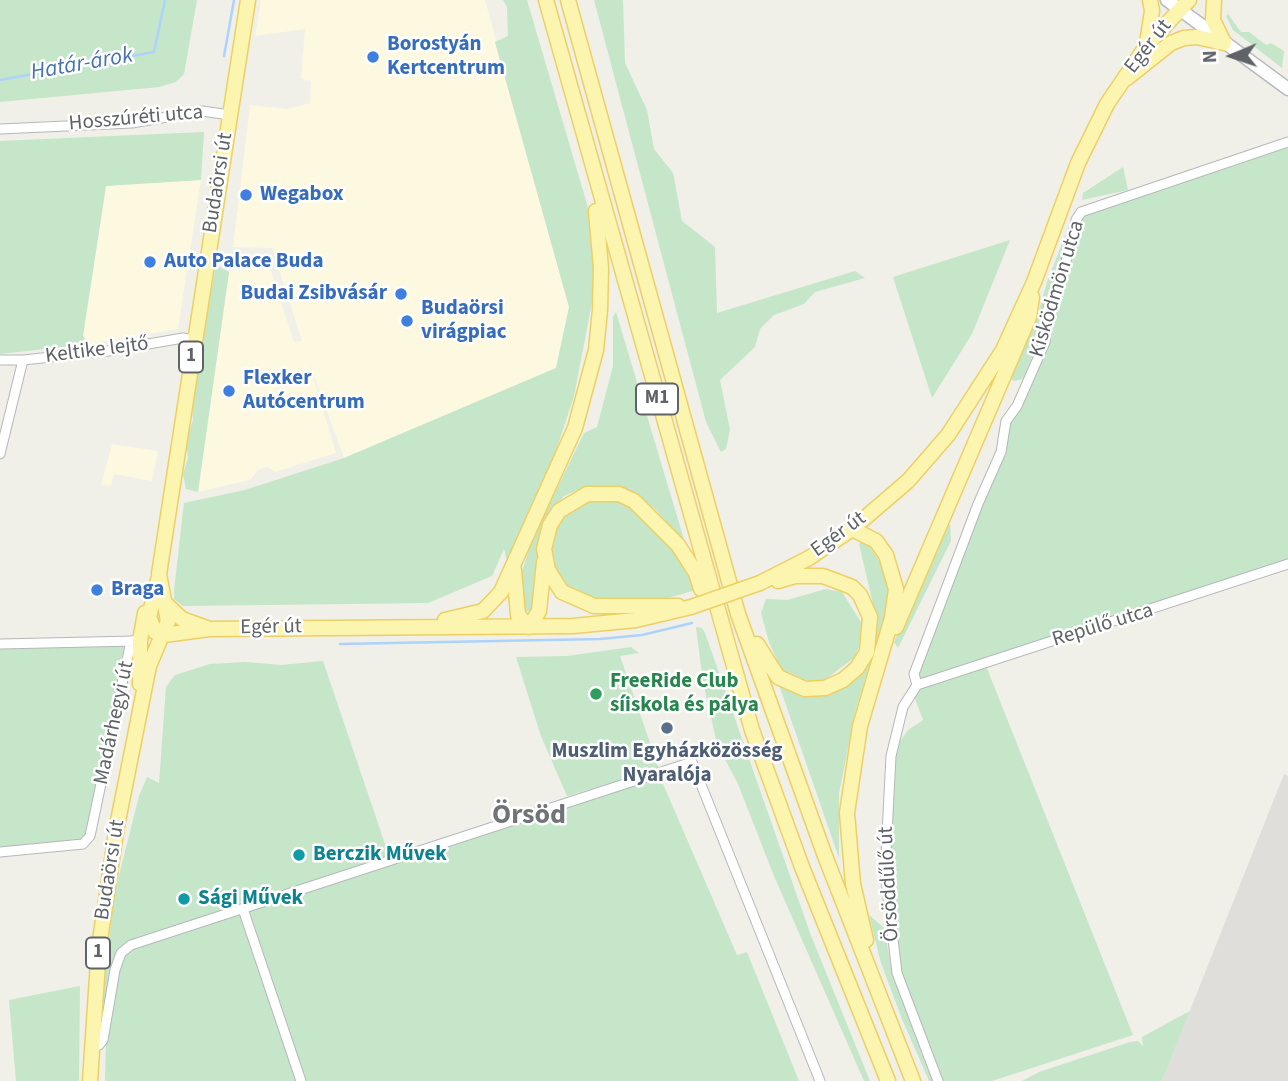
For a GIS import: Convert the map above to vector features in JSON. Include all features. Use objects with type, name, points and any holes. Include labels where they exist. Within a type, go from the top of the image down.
[{"type":"main road","name":"Budaörsi út","points":[[142,702],[136,641],[152,587],[159,574],[194,340],[223,113],[248,0]]},
{"type":"main road","name":"M1","points":[[546,0],[732,664],[802,867],[888,1081]]},
{"type":"main road","name":"M1","points":[[568,0],[738,614],[825,856],[913,1081]]},
{"type":"main road","points":[[1147,45],[1152,11],[1150,0]]},
{"type":"main road","points":[[1214,0],[1213,20],[1224,43]]},
{"type":"main road","name":"Egér út","points":[[161,629],[529,627],[626,621],[691,607],[760,583],[809,558],[852,529],[908,481],[948,435],[993,368],[1034,282],[1078,163],[1121,83],[1147,45],[1184,5]]},
{"type":"main road","points":[[1121,83],[1171,43],[1197,37],[1224,43]]},
{"type":"main road","points":[[421,627],[433,621],[469,616],[483,611],[501,592],[514,569],[575,428],[596,351],[601,268],[598,223],[582,134]]},
{"type":"main road","points":[[876,674],[1029,317],[1034,282]]},
{"type":"main road","points":[[514,569],[518,615],[529,627],[539,611],[550,525],[559,511],[572,500],[587,494],[603,492],[634,501],[657,522],[691,563],[719,643],[732,664]]},
{"type":"main road","points":[[852,529],[876,541],[886,555],[894,576],[893,610],[856,743],[846,813],[861,923],[891,1007],[896,1042]]},
{"type":"main road","points":[[545,558],[554,582],[562,592],[583,604],[611,608],[691,607]]},
{"type":"main road","name":"Budaörsi út","points":[[90,1081],[99,947],[112,855],[165,602],[159,574]]},
{"type":"main road","points":[[136,641],[161,629],[149,617],[159,574]]},
{"type":"main road","points":[[738,614],[771,670],[797,687],[825,688],[843,680],[857,668],[867,652],[872,628],[867,608],[852,587],[836,579],[816,575],[760,583]]},
{"type":"main road","points":[[165,602],[182,619],[209,629]]},
{"type":"main road","points":[[142,702],[156,659],[167,646],[209,629]]},
{"type":"street","points":[[1167,0],[1184,5],[1224,43],[1288,89]]},
{"type":"street","name":"Hosszúréti utca","points":[[0,129],[132,123],[190,112],[223,113]]},
{"type":"street","name":"Kisködmön utca","points":[[917,685],[914,674],[978,504],[1001,452],[1006,421],[1017,406],[1045,341],[1048,308],[1062,278],[1076,220],[1082,212],[1288,142]]},
{"type":"street","name":"Keltike lejtő","points":[[0,360],[108,351],[183,338],[194,340]]},
{"type":"street","points":[[0,454],[23,360]]},
{"type":"street","name":"Repülő utca","points":[[917,685],[1288,564]]},
{"type":"street","points":[[0,644],[136,641]]},
{"type":"street","name":"Madárhegyi út","points":[[0,852],[83,844],[90,836],[136,641]]},
{"type":"street","name":"Örsöddűlő út","points":[[917,685],[903,707],[891,756],[885,872],[897,973],[938,1081]]},
{"type":"street","points":[[91,1046],[99,1045],[103,1040],[115,970],[125,948],[692,762],[820,1081]]},
{"type":"street","points":[[243,909],[301,1081]]},
{"type":"shaded area","points":[[261,0],[485,0],[569,307],[556,368],[344,458],[308,360],[336,453],[275,472],[267,467],[258,470],[250,480],[198,492],[229,272],[234,270],[237,254],[267,258],[294,342],[302,341],[272,248],[233,247],[250,105],[287,109],[310,103],[311,81],[301,79],[305,29],[255,36]]},
{"type":"shaded area","points":[[201,180],[178,329],[89,344],[83,336],[106,186]]},
{"type":"shaded area","points":[[112,444],[158,451],[152,481],[114,474],[111,486],[101,485]]},
{"type":"shaded area","points":[[1284,774],[1288,776],[1288,1081],[1162,1081]]},
{"type":"green space","points":[[0,0],[197,0],[184,74],[176,82],[159,87],[0,102]]},
{"type":"green space","points":[[503,0],[527,0],[594,228],[595,287],[574,396],[555,454],[508,564],[504,549],[492,576],[428,603],[183,606],[174,599],[174,590],[184,503],[245,490],[344,458],[556,368],[569,307],[495,42],[508,36],[507,7]]},
{"type":"green space","points":[[594,0],[623,0],[625,63],[647,110],[654,149],[673,173],[682,221],[715,247],[717,313],[855,271],[865,278],[815,292],[804,304],[774,315],[760,329],[755,347],[720,380],[730,430],[726,449],[721,452],[706,422]]},
{"type":"green space","points":[[1228,14],[1241,32],[1249,32],[1266,45],[1271,43],[1284,51],[1282,68],[1233,30],[1226,16]]},
{"type":"green space","points":[[204,132],[201,180],[106,186],[83,336],[89,344],[0,354],[0,141]]},
{"type":"green space","points":[[1288,142],[1288,564],[986,666],[1133,1035],[992,1081],[942,1081],[897,969],[888,900],[894,750],[908,730],[923,720],[914,696],[914,680],[1002,438],[1045,342],[1081,212]]},
{"type":"green space","points":[[1123,167],[1128,190],[1082,200],[1083,193]]},
{"type":"green space","points":[[1067,231],[1062,260],[1046,304],[1042,333],[1023,379],[1014,381],[1008,377],[1034,327],[1047,282]]},
{"type":"green space","points":[[1010,240],[972,334],[932,398],[893,277]]},
{"type":"green space","points":[[216,265],[229,272],[198,492],[186,489],[183,474],[188,458],[186,440],[193,420],[191,398]]},
{"type":"green space","points":[[616,312],[685,543],[655,509],[634,494],[619,488],[584,487],[564,496],[547,515],[538,546],[532,609],[527,612],[521,575],[532,540],[584,433],[597,427],[613,366],[613,317]]},
{"type":"green space","points":[[608,498],[627,503],[659,530],[690,573],[696,590],[657,601],[609,601],[577,594],[557,578],[549,552],[558,516],[581,501]]},
{"type":"green space","points":[[946,525],[950,525],[951,541],[898,648],[894,642]]},
{"type":"green space","points":[[867,543],[886,571],[890,599],[855,712],[839,794],[839,858],[778,682],[808,693],[834,693],[860,676],[876,634],[875,612],[859,544]]},
{"type":"green space","points":[[826,589],[842,592],[862,624],[859,647],[854,658],[823,681],[808,681],[781,669],[769,642],[761,613],[766,599],[787,600]]},
{"type":"green space","points":[[696,627],[702,628],[705,633],[810,933],[870,1081],[864,1081],[774,876],[738,784],[717,744],[703,682]]},
{"type":"green space","points":[[132,644],[128,681],[93,839],[0,850],[0,646]]},
{"type":"green space","points":[[631,647],[639,653],[620,656],[659,769],[567,796],[541,736],[516,657],[567,656]]},
{"type":"green space","points":[[323,661],[387,850],[400,861],[660,777],[737,955],[747,952],[799,1081],[105,1081],[106,1042],[101,1034],[97,1034],[115,891],[139,796],[147,777],[159,783],[166,687],[175,675],[210,664],[245,662],[281,665]]},
{"type":"green space","points":[[869,915],[884,928],[892,972],[936,1081],[929,1081],[902,1019],[881,963]]},
{"type":"green space","points":[[80,986],[79,1081],[16,1081],[9,1000]]},
{"type":"green space","points":[[1190,1011],[1162,1081],[1022,1081],[1039,1072],[1130,1042],[1138,1041],[1143,1046],[1142,1037]]},
{"type":"waterway","name":"Határ-árok","points":[[0,80],[154,52],[165,0]]},
{"type":"waterway","points":[[224,56],[234,0]]},
{"type":"waterway","points":[[340,644],[600,639],[642,635],[692,623]]},
{"type":"place","name":"Borostyán Kertcentrum","points":[[373,57]]},
{"type":"place","name":"Wegabox","points":[[246,195]]},
{"type":"place","name":"Auto Palace Buda","points":[[150,262]]},
{"type":"place","name":"Budai Zsibvásár","points":[[401,294]]},
{"type":"place","name":"Budaörsi virágpiac","points":[[407,321]]},
{"type":"place","name":"Flexker Autócentrum","points":[[229,391]]},
{"type":"place","name":"Braga","points":[[97,590]]},
{"type":"place","name":"FreeRide Club síiskola és pálya","points":[[596,694]]},
{"type":"place","name":"Muszlim Egyházközösség Nyaralója","points":[[667,728]]},
{"type":"place","name":"Berczik Művek","points":[[299,855]]},
{"type":"place","name":"Sági Művek","points":[[184,899]]},
{"type":"district","name":"Örsöd","points":[[529,817]]}]
